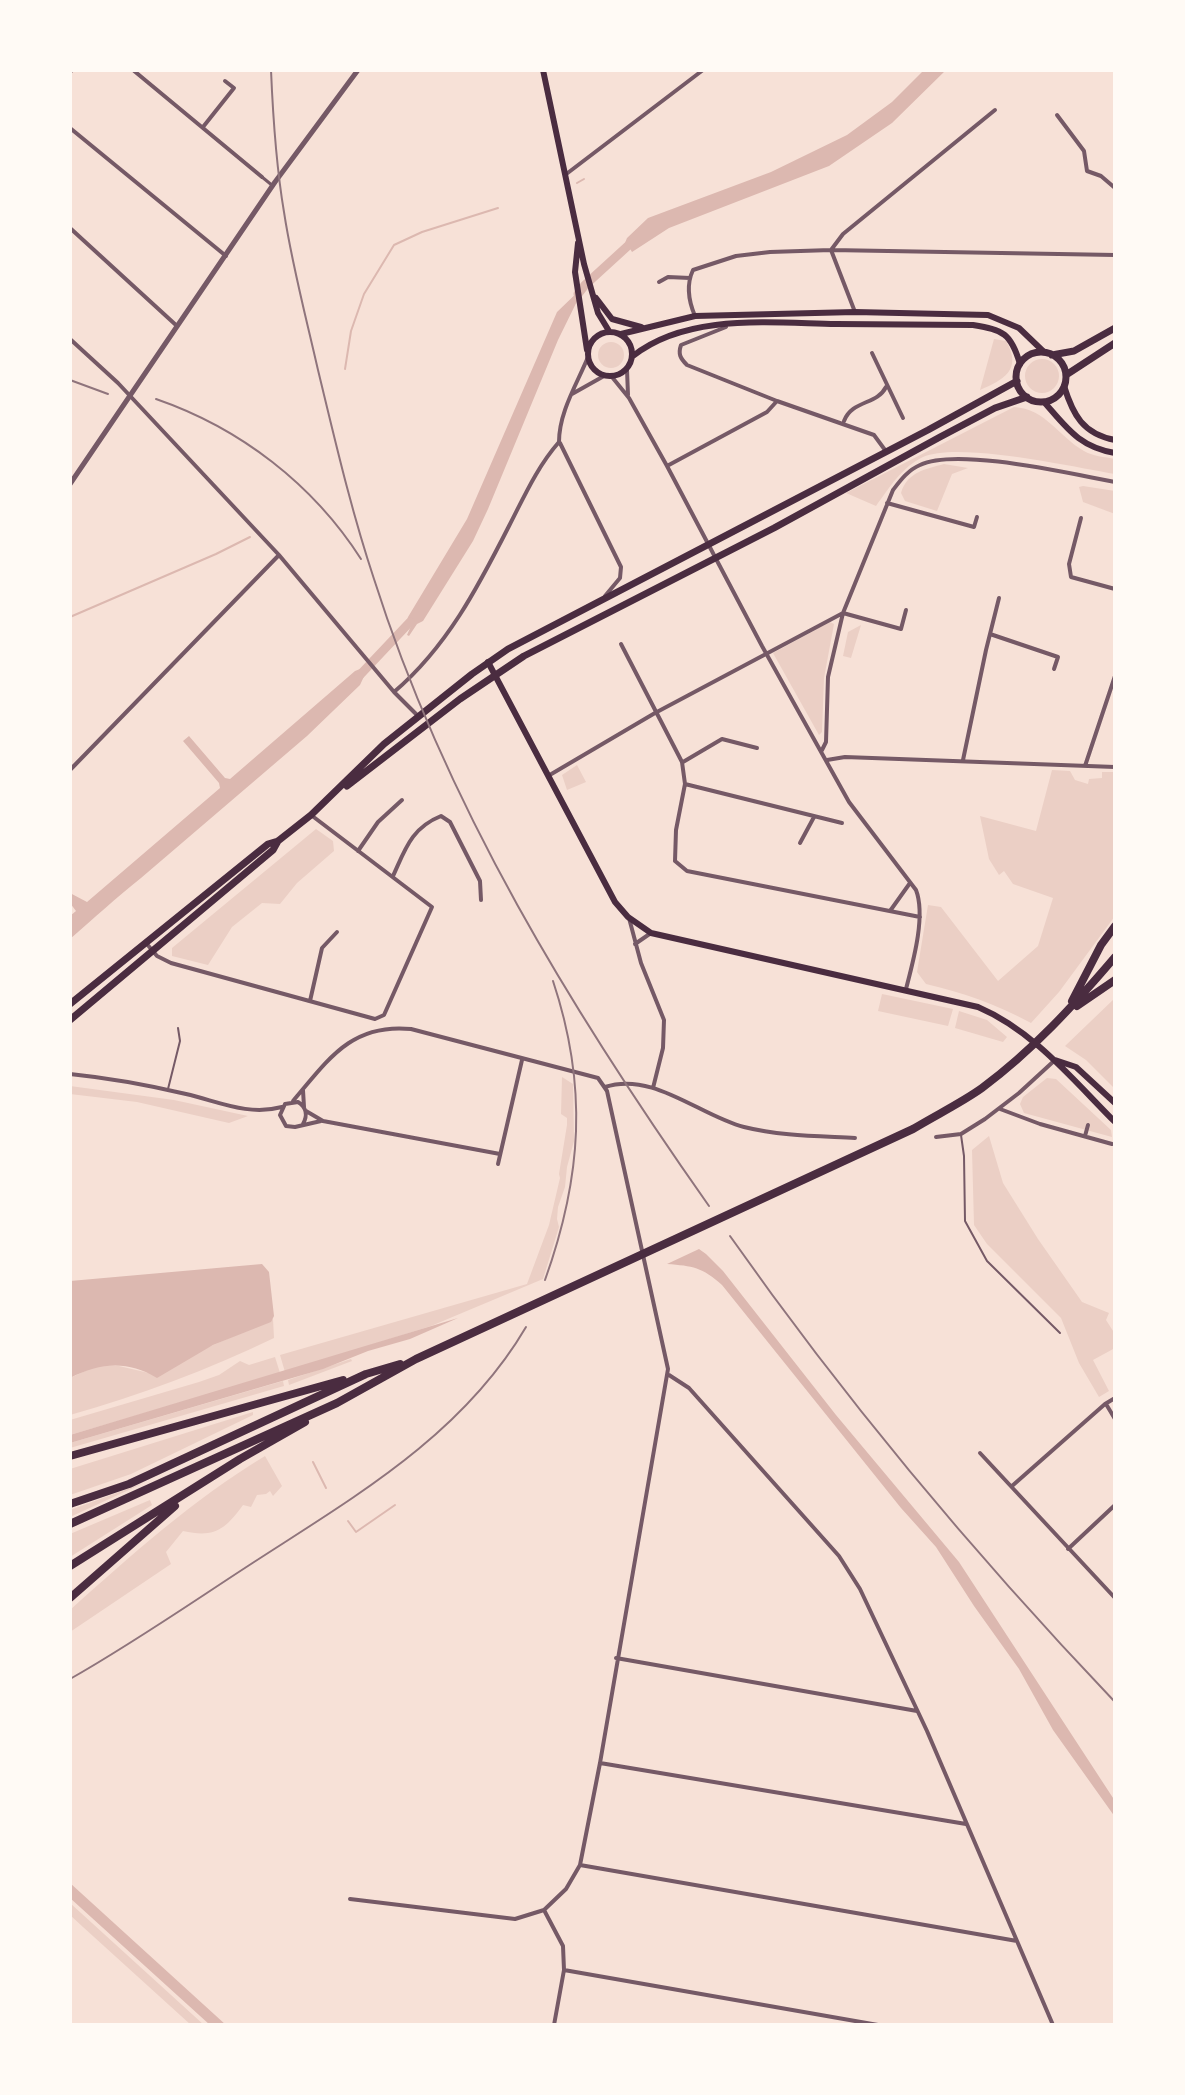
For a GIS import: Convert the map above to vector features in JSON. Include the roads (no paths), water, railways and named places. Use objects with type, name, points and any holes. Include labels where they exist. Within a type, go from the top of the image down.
[{"type":"highway","points":[[1066,1013],[1101,945],[1115,926]]},
{"type":"highway","points":[[70,1566],[240,1459],[416,1359],[913,1129],[980,1089],[1018,1059],[1066,1013],[1115,957]]},
{"type":"highway","points":[[1066,1013],[1115,980]]},
{"type":"highway","points":[[70,1459],[416,1359]]},
{"type":"highway","points":[[70,1504],[129,1484],[366,1374]]},
{"type":"highway","points":[[70,1524],[337,1403]]},
{"type":"highway","points":[[70,1598],[199,1485]]},
{"type":"main road","points":[[543,70],[584,264],[598,313],[609,331]]},
{"type":"main road","points":[[578,239],[575,272],[580,312],[593,369],[604,376],[612,377],[627,370],[633,356],[649,344],[688,330],[732,324],[973,325],[1006,334],[1015,345],[1020,364],[1017,381],[1027,397],[1044,402],[1065,427],[1091,448],[1115,453]]},
{"type":"main road","points":[[592,292],[612,319],[628,326],[657,326]]},
{"type":"main road","points":[[588,354],[592,340],[609,331],[621,334],[695,316],[855,312],[988,315],[1019,328],[1062,363],[1066,375],[1064,386],[1056,397],[1044,402]]},
{"type":"main road","points":[[1020,364],[1030,355],[1074,351],[1115,328]]},
{"type":"main road","points":[[621,334],[630,343],[633,356]]},
{"type":"main road","points":[[1066,375],[1115,343]]},
{"type":"main road","points":[[326,803],[384,744],[488,662],[605,596],[1017,381]]},
{"type":"main road","points":[[1064,386],[1075,418],[1097,435],[1115,440]]},
{"type":"main road","points":[[70,1004],[268,844],[278,841],[495,675],[552,641],[823,502],[995,408],[1027,397]]},
{"type":"main road","points":[[488,662],[615,902],[628,917],[651,933],[906,989],[989,1012],[1026,1035],[1055,1060],[1115,1122]]},
{"type":"main road","points":[[70,1020],[273,850],[278,841]]},
{"type":"main road","points":[[1055,1060],[1076,1067],[1115,1103]]},
{"type":"street","points":[[133,70],[274,184]]},
{"type":"street","points":[[70,484],[274,184],[358,70]]},
{"type":"street","points":[[564,176],[703,70]]},
{"type":"street","points":[[203,127],[234,88],[225,81]]},
{"type":"street","points":[[831,250],[843,234],[995,110]]},
{"type":"street","points":[[1057,115],[1084,151],[1087,171],[1101,176],[1115,188]]},
{"type":"street","points":[[70,128],[226,256]]},
{"type":"street","points":[[70,228],[178,326]]},
{"type":"street","points":[[831,250],[855,312]]},
{"type":"street","points":[[695,316],[691,304],[690,278],[693,270],[736,256],[831,250],[1115,255]]},
{"type":"street","points":[[659,282],[668,277],[690,278]]},
{"type":"street","points":[[732,324],[681,345],[681,359],[692,367],[777,401],[874,435],[886,452]]},
{"type":"street","points":[[70,339],[131,396],[279,555],[394,692],[418,716]]},
{"type":"street","points":[[872,353],[903,418]]},
{"type":"street","points":[[588,354],[559,428],[559,442],[621,567],[620,578],[605,596]]},
{"type":"street","points":[[627,370],[629,398]]},
{"type":"street","points":[[572,394],[604,376]]},
{"type":"street","points":[[612,377],[629,398],[667,466],[849,802],[910,883],[921,903],[906,989]]},
{"type":"street","points":[[843,422],[853,408],[882,396],[886,387]]},
{"type":"street","points":[[667,466],[767,412],[777,401]]},
{"type":"street","points":[[394,692],[419,668],[456,623],[543,460],[559,442]]},
{"type":"street","points":[[822,750],[826,742],[828,677],[843,613],[893,490],[911,470],[931,461],[955,457],[1115,482]]},
{"type":"street","points":[[887,503],[974,527],[977,517]]},
{"type":"street","points":[[1081,518],[1069,564],[1071,577],[1115,589]]},
{"type":"street","points":[[70,770],[279,555]]},
{"type":"street","points":[[963,760],[999,598]]},
{"type":"street","points":[[548,776],[655,713],[843,613],[901,629],[906,610]]},
{"type":"street","points":[[990,634],[1058,657],[1054,669]]},
{"type":"street","points":[[621,644],[682,762],[685,784],[673,852],[675,861],[687,871],[920,917]]},
{"type":"street","points":[[1085,766],[1115,676]]},
{"type":"street","points":[[682,762],[722,739],[757,748]]},
{"type":"street","points":[[827,760],[845,757],[1115,767]]},
{"type":"street","points":[[685,784],[842,823]]},
{"type":"street","points":[[358,851],[378,822],[402,800]]},
{"type":"street","points":[[146,943],[163,961],[375,1019],[384,1015],[432,911],[431,904],[311,815]]},
{"type":"street","points":[[393,876],[406,845],[418,831],[441,816],[450,822],[480,881],[481,900]]},
{"type":"street","points":[[800,843],[814,816]]},
{"type":"street","points":[[890,911],[910,883]]},
{"type":"street","points":[[628,917],[664,1020],[663,1048],[653,1088]]},
{"type":"street","points":[[310,1001],[322,948],[337,932]]},
{"type":"street","points":[[635,944],[651,933]]},
{"type":"street","points":[[70,1074],[167,1090],[238,1109],[266,1111],[293,1101],[321,1067],[357,1036],[380,1029],[411,1029],[522,1060],[591,1075],[605,1087],[649,1273],[668,1361],[668,1375],[580,1865],[566,1889],[544,1910],[515,1919],[350,1899]]},
{"type":"street","points":[[498,1164],[522,1060]]},
{"type":"street","points":[[936,1137],[961,1134],[1000,1109],[1055,1060]]},
{"type":"street","points":[[605,1087],[626,1083],[653,1088],[725,1121],[764,1132],[855,1138]]},
{"type":"street","points":[[303,1090],[303,1124]]},
{"type":"street","points":[[293,1101],[323,1121]]},
{"type":"street","points":[[281,1119],[282,1107]]},
{"type":"street","points":[[1000,1109],[1112,1144]]},
{"type":"street","points":[[266,1111],[290,1127],[323,1121],[500,1154]]},
{"type":"street","points":[[1085,1136],[1088,1125]]},
{"type":"street","points":[[668,1375],[689,1388],[839,1556],[871,1608],[1053,2025]]},
{"type":"street","points":[[1012,1486],[1115,1398]]},
{"type":"street","points":[[1105,1404],[1115,1419]]},
{"type":"street","points":[[980,1453],[1115,1598]]},
{"type":"street","points":[[1068,1549],[1115,1505]]},
{"type":"street","points":[[616,1658],[918,1711]]},
{"type":"street","points":[[600,1763],[966,1824]]},
{"type":"street","points":[[580,1865],[1017,1941]]},
{"type":"street","points":[[544,1910],[562,1941],[564,1970],[554,2025]]},
{"type":"street","points":[[564,1970],[878,2025]]},
{"type":"lane","points":[[167,1090],[180,1041],[178,1028]]},
{"type":"lane","points":[[961,1134],[965,1221],[987,1261],[1060,1333]]},
{"type":"waterway","points":[[577,183],[584,179]]},
{"type":"waterway","points":[[345,369],[351,331],[364,294],[394,245],[422,232],[498,208]]},
{"type":"waterway","points":[[578,294],[631,243]]},
{"type":"waterway","points":[[70,617],[250,537]]},
{"type":"waterway","points":[[359,676],[410,622]]},
{"type":"waterway","points":[[313,1462],[326,1488]]},
{"type":"waterway","points":[[348,1521],[356,1532],[395,1505]]},
{"type":"railway","points":[[271,70],[279,177],[300,291],[358,527],[403,663],[476,826],[518,905],[609,1059],[709,1206]]},
{"type":"railway","points":[[70,380],[108,394]]},
{"type":"railway","points":[[156,399],[217,426],[272,462],[321,506],[361,559]]},
{"type":"railway","points":[[545,1280],[567,1205],[576,1131],[572,1058],[553,981]]},
{"type":"railway","points":[[730,1236],[820,1358],[914,1476],[1013,1591],[1115,1702]]},
{"type":"railway","points":[[70,1679],[139,1638],[403,1461],[471,1401],[526,1327]]}]
